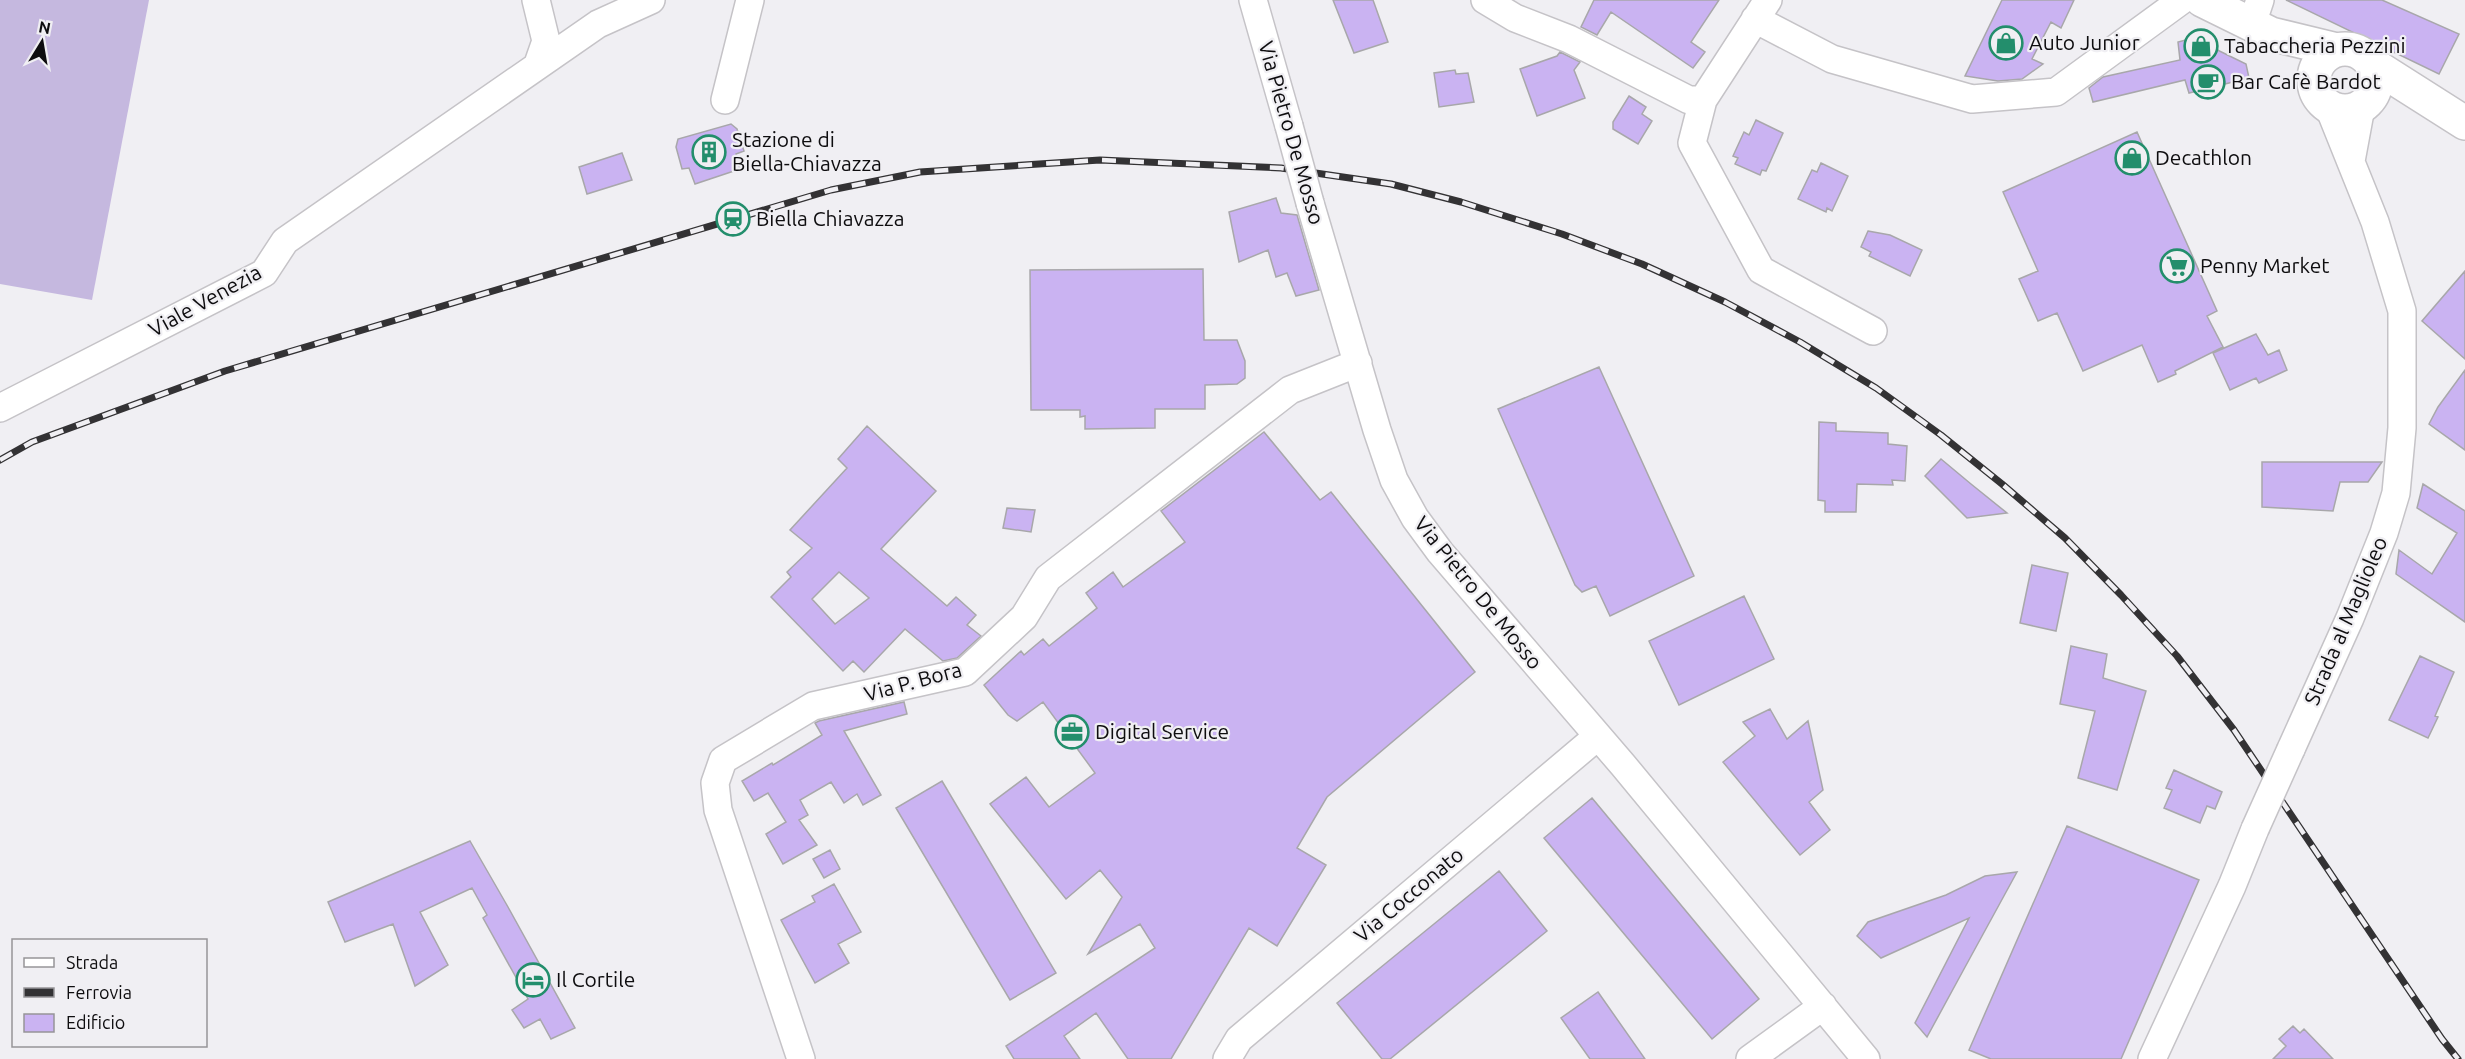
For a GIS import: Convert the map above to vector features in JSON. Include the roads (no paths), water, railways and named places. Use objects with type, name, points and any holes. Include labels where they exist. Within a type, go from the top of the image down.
[{"type":"main road","points":[[2202,0],[2261,19],[2337,50],[2357,51],[2372,64],[2465,125]]},
{"type":"main road","points":[[2261,19],[2315,76],[2318,93],[2328,105],[2344,111],[2366,103],[2465,125]]},
{"type":"main road","points":[[2315,76],[2322,60],[2337,50]]},
{"type":"main road","points":[[2366,103],[2376,81],[2372,64]]},
{"type":"street","points":[[536,0],[546,41],[538,64]]},
{"type":"street","name":"Viale Venezia","points":[[0,408],[264,273],[285,241],[598,24],[651,0]]},
{"type":"street","points":[[725,100],[750,0]]},
{"type":"street","name":"Via Pietro De Mosso","points":[[1252,0],[1377,430],[1394,480],[1415,518],[1440,552],[1598,736],[1866,1059]]},
{"type":"street","points":[[1485,0],[1515,18],[1569,39],[1689,100],[1703,100]]},
{"type":"street","points":[[1873,332],[1761,270],[1692,143],[1703,100],[1762,9],[1832,59],[1972,99],[2056,93],[2182,0]]},
{"type":"street","points":[[2351,161],[2366,103]]},
{"type":"street","name":"Strada al Maglioleo","points":[[2152,1059],[2232,886],[2255,829],[2354,609],[2384,532],[2396,493],[2400,450],[2402,311],[2375,222],[2328,105]]},
{"type":"street","name":"Via P. Bora","points":[[801,1059],[718,810],[715,783],[723,760],[813,706],[965,672],[1024,616],[1048,578],[1290,390],[1358,363]]},
{"type":"street","name":"Via Cocconato","points":[[1227,1059],[1239,1039],[1598,736]]},
{"type":"street","points":[[1750,1059],[1823,1006]]},
{"type":"railway","points":[[0,460],[32,442],[225,371],[831,190],[920,172],[1100,160],[1281,168],[1391,184],[1461,202],[1562,234],[1642,264],[1725,302],[1800,342],[1876,388],[1941,435],[2002,484],[2065,538],[2177,656],[2234,730],[2442,1039],[2458,1059]]},
{"type":"place","name":"Auto Junior","points":[[2006,43]]},
{"type":"place","name":"Tabaccheria Pezzini","points":[[2201,46]]},
{"type":"place","name":"Bar Cafè Bardot","points":[[2208,82]]},
{"type":"place","name":"Stazione di Biella-Chiavazza","points":[[709,152]]},
{"type":"place","name":"Decathlon","points":[[2132,158]]},
{"type":"place","name":"Biella Chiavazza","points":[[733,219]]},
{"type":"place","name":"Penny Market","points":[[2177,266]]},
{"type":"place","name":"Digital Service","points":[[1072,732]]},
{"type":"place","name":"Il Cortile","points":[[533,980]]}]
